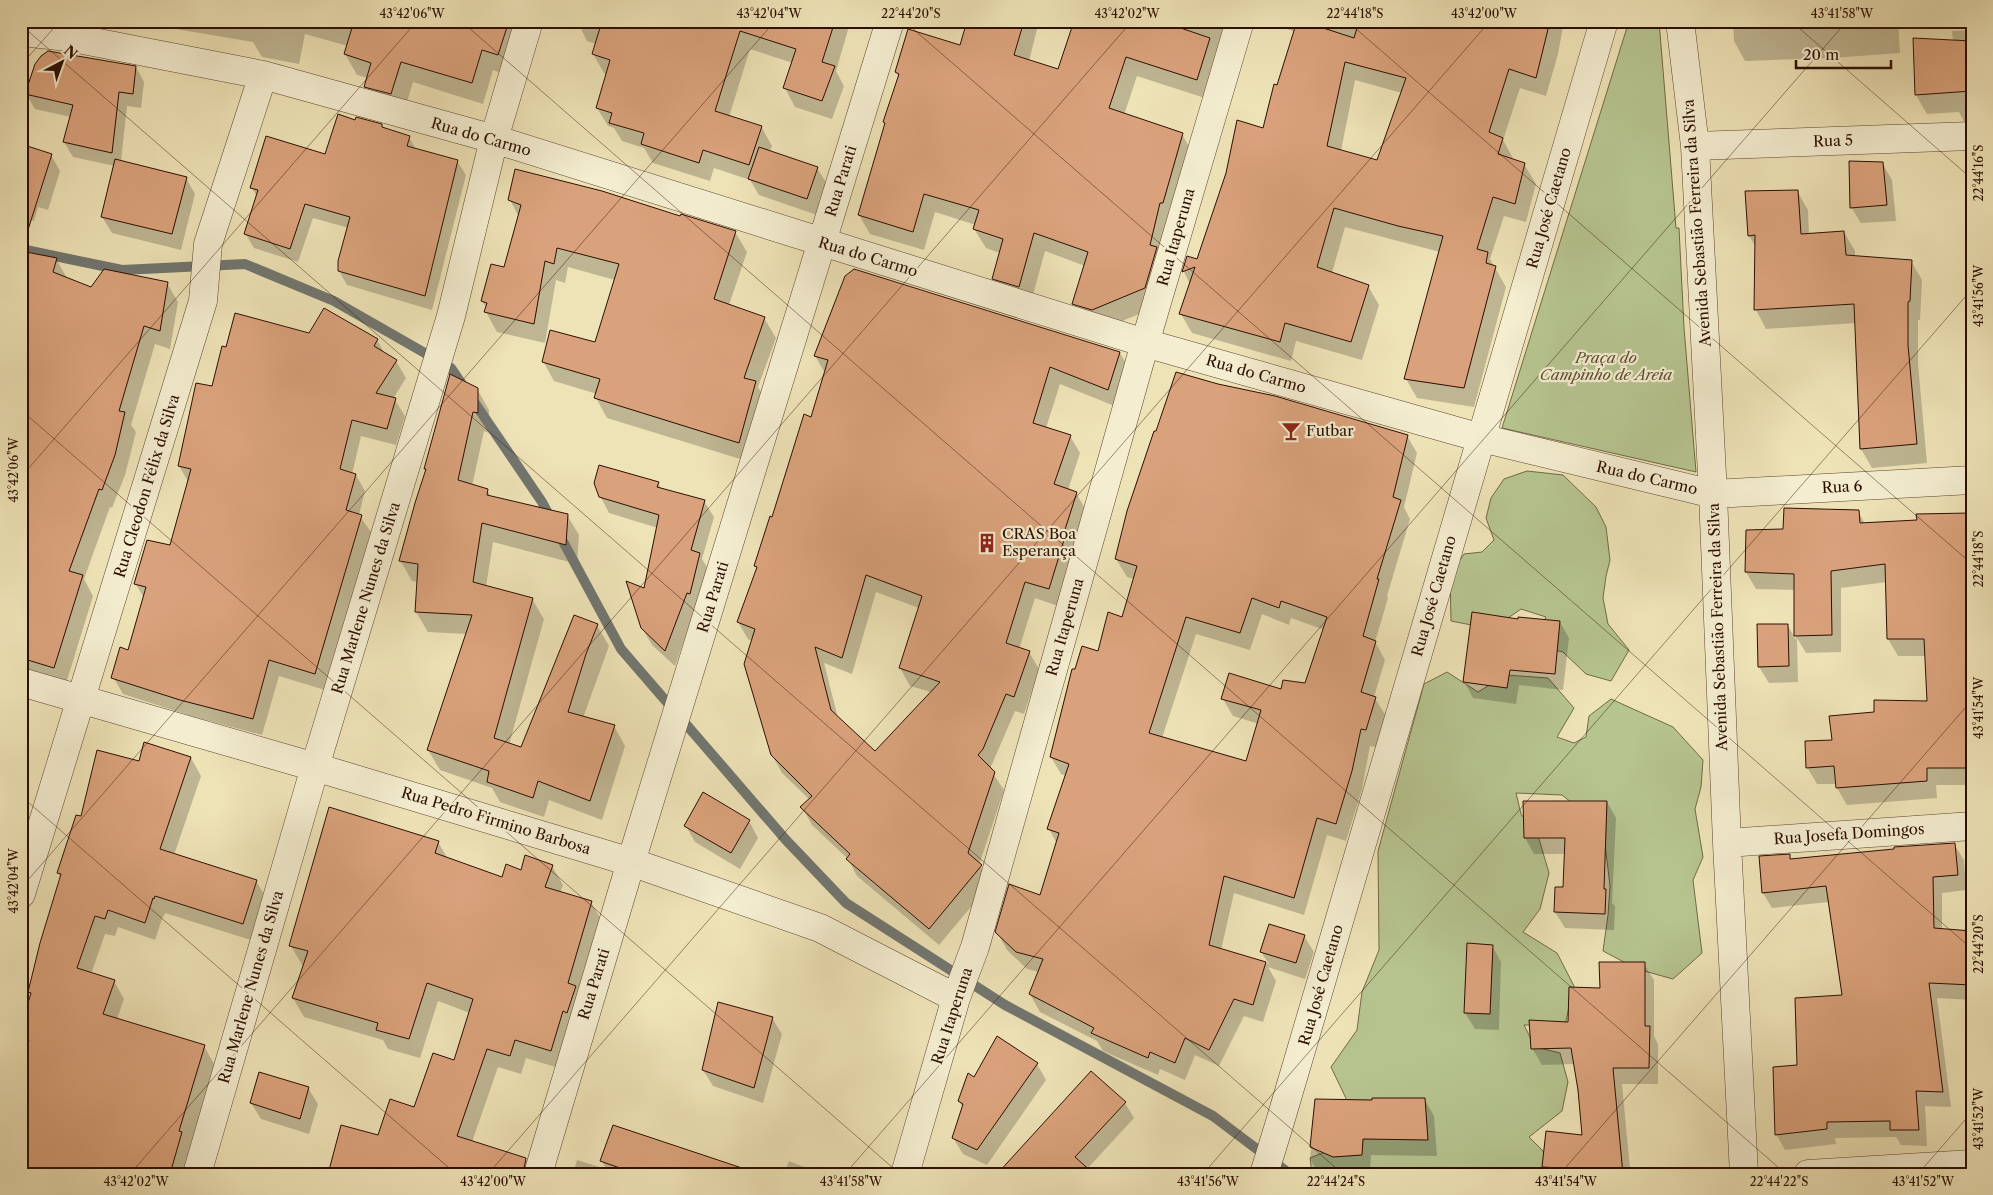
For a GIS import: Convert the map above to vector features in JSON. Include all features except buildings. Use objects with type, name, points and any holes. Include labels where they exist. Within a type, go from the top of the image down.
[{"type":"street","name":"Rua Marlene Nunes da Silva","points":[[197,1174],[315,767],[451,316],[494,139],[529,21]]},
{"type":"street","name":"Rua Parati","points":[[538,1174],[631,862],[890,21]]},
{"type":"street","name":"Rua Itaperuna","points":[[905,1174],[959,990],[975,947],[1145,343],[1240,21]]},
{"type":"street","name":"Rua José Caetano","points":[[1264,1174],[1280,1148],[1481,438],[1604,21]]},
{"type":"street","name":"Avenida Sebastião Ferreira da Silva","points":[[1680,21],[1695,146],[1744,1174]]},
{"type":"street","name":"Rua do Carmo","points":[[21,32],[70,29],[263,75],[494,139],[1145,343],[1481,438],[1713,494]]},
{"type":"street","name":"Rua Cleodon Félix da Silva","points":[[21,894],[203,301],[208,244],[263,75]]},
{"type":"street","name":"Rua 5","points":[[1695,146],[1972,136]]},
{"type":"street","name":"Rua 6","points":[[1713,494],[1972,480]]},
{"type":"street","name":"Rua Pedro Firmino Barbosa","points":[[21,682],[315,767],[631,862],[820,928],[959,990]]},
{"type":"street","name":"Rua Josefa Domingos","points":[[1727,843],[1972,826]]},
{"type":"street","points":[[1808,1174],[1972,1164]]},
{"type":"green space","name":"Praça do Campinho de Areia","points":[[1629,21],[1659,21],[1676,228],[1679,228],[1684,328],[1696,472],[1502,428]]},
{"type":"green space","points":[[1527,471],[1563,475],[1596,507],[1606,527],[1610,560],[1603,598],[1608,624],[1629,650],[1611,681],[1586,674],[1563,652],[1531,645],[1546,617],[1521,609],[1492,629],[1451,621],[1450,575],[1464,554],[1482,552],[1494,540],[1486,518],[1491,498],[1504,479]]},
{"type":"green space","points":[[1447,672],[1478,692],[1506,675],[1548,678],[1574,708],[1557,737],[1574,743],[1586,737],[1589,716],[1611,699],[1673,727],[1703,760],[1701,787],[1695,809],[1703,857],[1693,880],[1702,953],[1673,979],[1637,969],[1603,951],[1610,886],[1603,827],[1562,795],[1516,793],[1521,814],[1539,839],[1549,873],[1540,909],[1523,932],[1557,953],[1574,986],[1565,1025],[1524,1025],[1535,1047],[1560,1053],[1568,1082],[1562,1111],[1529,1137],[1543,1151],[1549,1174],[1312,1174],[1310,1158],[1364,1136],[1331,1067],[1357,1030],[1362,992],[1379,950],[1378,851],[1424,684]]},
{"type":"waterway","points":[[21,249],[122,270],[245,264],[334,301],[451,368],[542,502],[551,519]]},
{"type":"waterway","points":[[559,534],[621,649],[786,840],[846,903],[1005,1005],[1213,1116],[1290,1174]]},
{"type":"place","name":"Futbar","points":[[1291,431]]},
{"type":"place","name":"CRAS Boa Esperança","points":[[987,543]]}]
